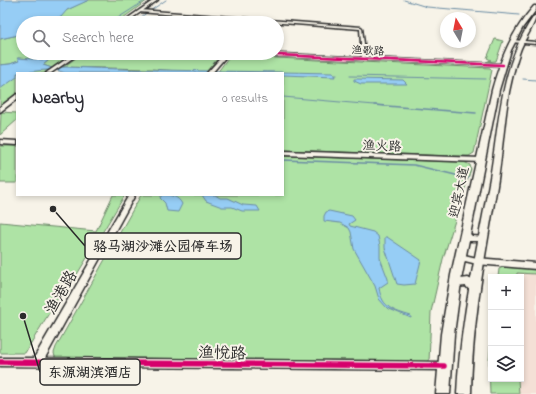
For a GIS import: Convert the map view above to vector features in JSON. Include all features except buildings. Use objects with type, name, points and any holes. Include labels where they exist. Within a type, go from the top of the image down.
[{"type":"highway","name":"迎宾大道","points":[[443,394],[444,366],[449,323],[460,257],[503,65],[512,41],[522,24],[536,7]]},
{"type":"highway","points":[[464,394],[465,366],[473,288],[494,178],[511,71],[521,42],[536,17]]},
{"type":"main road","points":[[465,234],[470,239],[482,239]]},
{"type":"main road","points":[[456,283],[463,281],[468,282],[473,288]]},
{"type":"street","points":[[133,16],[156,0]]},
{"type":"street","points":[[140,11],[195,16]]},
{"type":"street","points":[[284,23],[361,28],[364,59]]},
{"type":"street","points":[[512,41],[536,43]]},
{"type":"street","name":"渔歌路","points":[[284,55],[503,65]]},
{"type":"street","points":[[49,72],[67,60]]},
{"type":"street","points":[[210,72],[221,60]]},
{"type":"street","points":[[0,110],[16,97]]},
{"type":"street","points":[[0,142],[16,143]]},
{"type":"street","name":"渔火路","points":[[284,153],[481,160]]},
{"type":"street","name":"渔港路","points":[[37,362],[131,196]]},
{"type":"street","points":[[460,257],[477,261],[536,266]]},
{"type":"street","name":"渔悦路","points":[[0,362],[444,366]]},
{"type":"shaded area","points":[[517,273],[536,274],[536,394],[519,394],[518,382],[524,382],[524,274]]},
{"type":"green space","points":[[89,0],[148,0],[126,16],[52,16]]},
{"type":"green space","points":[[16,36],[16,60],[19,61],[0,65],[0,39]]},
{"type":"green space","points":[[495,39],[503,41],[496,61],[486,62],[491,60],[487,58]]},
{"type":"green space","points":[[284,58],[490,68],[492,70],[474,153],[469,156],[284,150],[284,72],[218,72],[227,60],[284,60]]},
{"type":"green space","points":[[49,60],[63,60],[52,68],[43,65]]},
{"type":"green space","points":[[73,60],[216,60],[206,72],[63,67]]},
{"type":"green space","points":[[0,67],[49,70],[46,72],[16,72],[16,94],[0,107]]},
{"type":"green space","points":[[1,112],[16,113],[16,121],[0,135]]},
{"type":"green space","points":[[0,146],[16,146],[16,183],[0,183]]},
{"type":"green space","points":[[284,156],[464,162],[470,165],[471,169],[443,259],[431,312],[429,363],[59,359],[55,357],[54,353],[140,196],[284,196]]},
{"type":"green space","points":[[113,196],[124,196],[73,281],[69,280],[25,353],[0,353],[0,222],[96,231]]},
{"type":"green space","points":[[503,267],[536,269],[536,274],[498,274],[499,269]]},
{"type":"green space","points":[[490,382],[518,382],[519,394],[490,394]]},
{"type":"water","points":[[0,0],[89,0],[67,10],[62,16],[16,16],[16,36],[0,39]]},
{"type":"water","points":[[18,60],[49,60],[43,65],[52,68],[66,67],[277,72],[62,72],[47,70],[16,72],[16,78],[0,89],[0,65],[19,61]]},
{"type":"water","points":[[284,72],[333,73],[335,77],[284,75]]},
{"type":"water","points":[[354,79],[403,80],[407,84],[361,84],[354,81]]},
{"type":"water","points":[[161,196],[171,196],[178,199],[182,204],[178,212],[167,211],[165,203],[160,198]]},
{"type":"water","points":[[203,196],[228,198],[243,205],[257,206],[260,211],[242,211],[232,207],[222,207],[206,201]]},
{"type":"water","points":[[329,211],[352,216],[355,220],[349,224],[350,226],[373,232],[378,236],[380,258],[388,279],[388,282],[379,288],[383,300],[390,308],[411,316],[411,318],[387,308],[379,299],[375,286],[354,249],[349,228],[340,223],[324,221],[326,212]]},
{"type":"water","points":[[385,237],[421,260],[415,284],[397,284],[385,248]]},
{"type":"waterway","points":[[121,16],[146,0]]},
{"type":"waterway","points":[[150,11],[166,0]]},
{"type":"waterway","points":[[404,0],[427,7],[519,15]]},
{"type":"waterway","points":[[143,16],[148,12]]},
{"type":"waterway","points":[[350,76],[486,79]]},
{"type":"waterway","points":[[523,79],[536,80]]},
{"type":"waterway","points":[[284,97],[379,105]]},
{"type":"waterway","points":[[374,105],[379,105]]},
{"type":"waterway","points":[[379,105],[476,113]]},
{"type":"waterway","points":[[379,105],[386,106]]},
{"type":"waterway","points":[[284,160],[414,165],[468,178]]},
{"type":"cycle path","points":[[284,55],[503,65]]},
{"type":"cycle path","points":[[0,362],[444,366]]},
{"type":"place","name":"骆马湖沙滩公园停车场","points":[[53,209]]},
{"type":"place","name":"东源湖滨酒店","points":[[23,316]]}]
